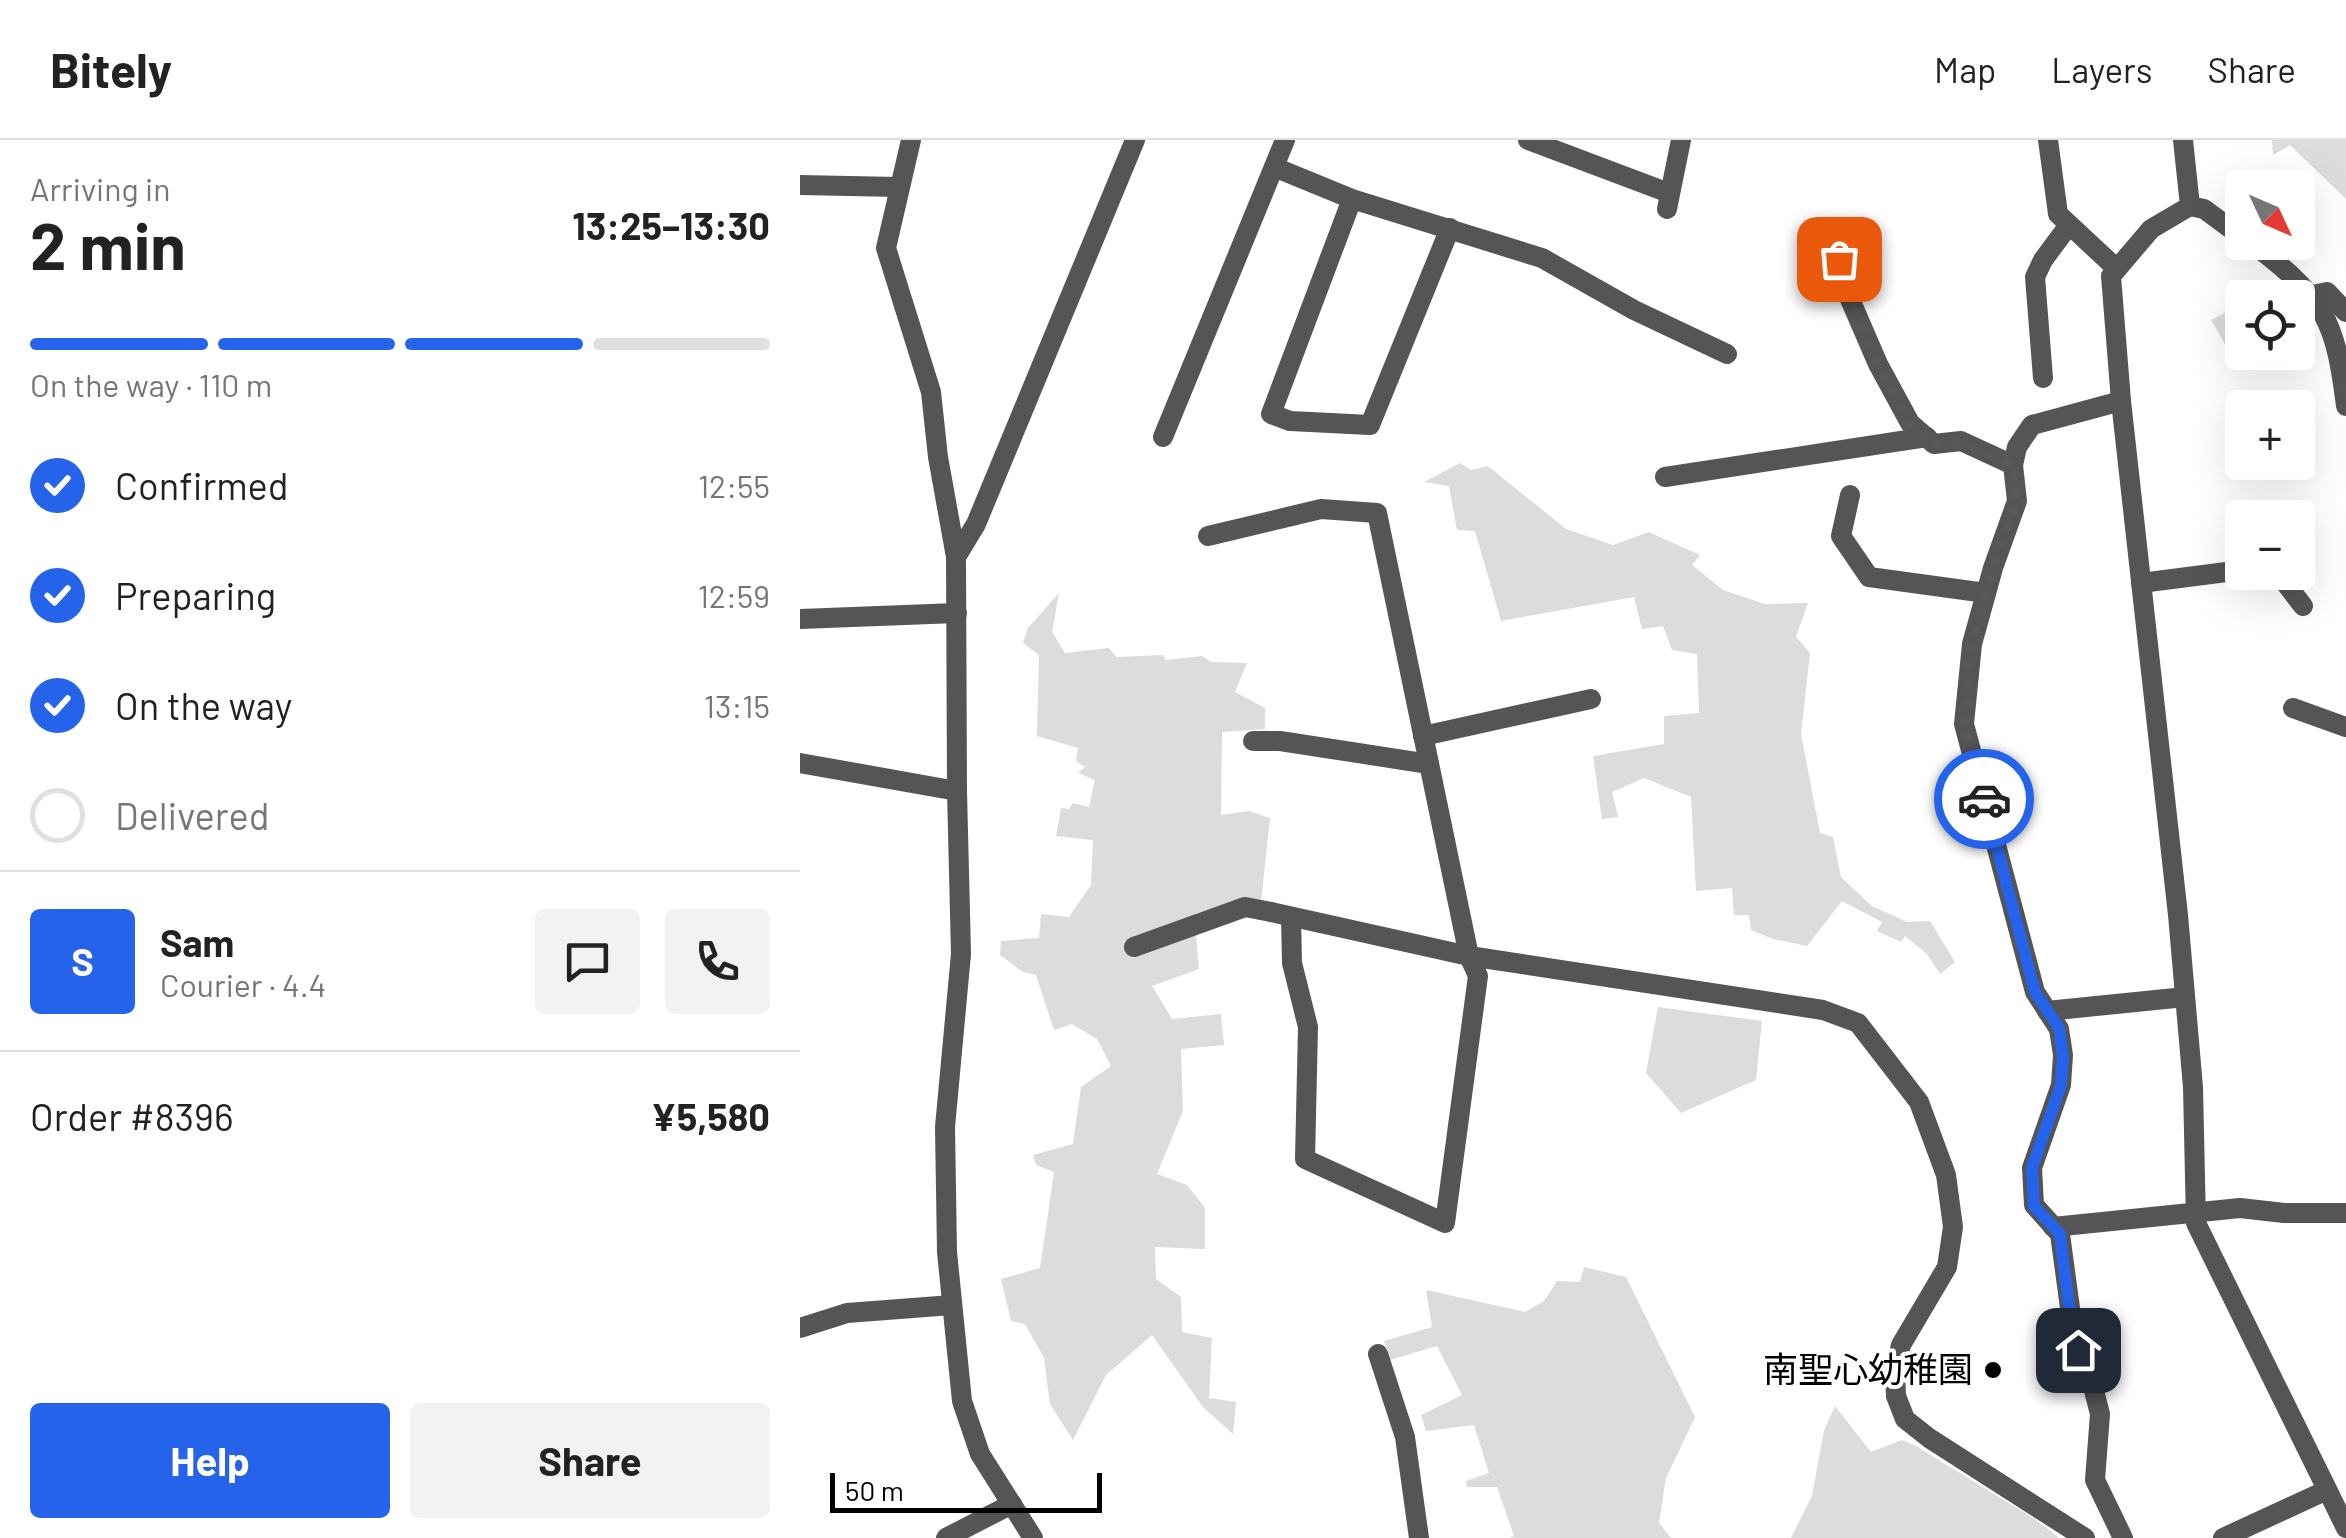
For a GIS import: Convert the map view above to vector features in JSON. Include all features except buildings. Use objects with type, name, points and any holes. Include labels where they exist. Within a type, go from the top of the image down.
[{"type":"street","points":[[911,140],[886,248],[931,392],[956,557],[961,954],[945,1127],[947,1252],[962,1401],[980,1454],[1033,1538]]},
{"type":"street","points":[[956,557],[976,524],[1135,140]]},
{"type":"street","points":[[1163,437],[1285,140]]},
{"type":"street","points":[[1528,140],[1668,201],[1682,140]]},
{"type":"street","points":[[2048,140],[2058,214],[2117,269]]},
{"type":"street","points":[[2183,140],[2190,206]]},
{"type":"street","points":[[1274,167],[1352,199],[1542,258],[1728,354]]},
{"type":"street","points":[[800,185],[900,187]]},
{"type":"street","points":[[1352,199],[1271,414],[1290,421],[1370,424],[1450,228]]},
{"type":"street","points":[[2225,224],[2204,209],[2190,206],[2151,228],[2111,276],[2121,401],[2178,915],[2193,1087],[2196,1222],[2335,1496],[2346,1528]]},
{"type":"street","points":[[2043,378],[2035,277],[2070,225]]},
{"type":"street","points":[[1839,259],[1846,290],[1878,364],[1910,424],[1934,444],[1961,442],[2013,465]]},
{"type":"street","points":[[2274,260],[2293,280]]},
{"type":"street","points":[[2315,295],[2328,292],[2346,312]]},
{"type":"street","points":[[2315,304],[2334,343],[2346,406]]},
{"type":"street","points":[[2121,401],[2032,425],[2017,447],[2013,465],[2017,501],[1972,644],[1964,724],[2035,992],[2059,1028],[2063,1056],[2061,1085],[2032,1168],[2034,1206],[2060,1234],[2075,1340],[2092,1379],[2100,1414],[2095,1480],[2123,1538]]},
{"type":"street","points":[[1665,477],[1927,438]]},
{"type":"street","points":[[1850,495],[1841,536],[1869,577],[1986,593]]},
{"type":"street","points":[[1208,536],[1322,508],[1377,513],[1469,956],[1478,976],[1446,1223],[1304,1159],[1308,1026],[1281,915]]},
{"type":"street","points":[[2141,583],[2225,572]]},
{"type":"street","points":[[2290,590],[2302,606]]},
{"type":"street","points":[[800,618],[957,613]]},
{"type":"street","points":[[1424,736],[1591,699]]},
{"type":"street","points":[[2294,708],[2346,727]]},
{"type":"street","points":[[1253,741],[1280,741],[1430,764]]},
{"type":"street","points":[[800,763],[958,791]]},
{"type":"street","points":[[1134,947],[1245,907],[1469,956],[1823,1010],[1858,1023],[1919,1102],[1946,1175],[1953,1227],[1947,1267],[1902,1345],[1895,1370],[1896,1396],[1905,1420],[2085,1538]]},
{"type":"street","points":[[2047,1011],[2185,997]]},
{"type":"street","points":[[2053,1227],[2240,1208],[2346,1213]]},
{"type":"street","points":[[800,1328],[848,1313],[952,1305]]},
{"type":"street","points":[[1378,1354],[1405,1436],[1419,1538]]},
{"type":"street","points":[[2223,1538],[2335,1496]]},
{"type":"street","points":[[946,1538],[1012,1504]]},
{"type":"shaded area","points":[[2272,140],[2346,140],[2346,199],[2290,145],[2273,155]]},
{"type":"shaded area","points":[[2225,313],[2225,344],[2211,320]]},
{"type":"shaded area","points":[[1460,463],[1471,470],[1488,466],[1566,529],[1613,545],[1649,532],[1700,555],[1692,565],[1723,590],[1765,604],[1808,603],[1796,637],[1810,653],[1801,734],[1820,833],[1833,837],[1841,877],[1872,906],[1907,922],[1930,921],[1955,962],[1940,974],[1927,954],[1905,936],[1901,942],[1877,931],[1882,922],[1842,901],[1807,946],[1751,930],[1749,915],[1734,915],[1732,888],[1696,891],[1691,797],[1644,778],[1612,792],[1618,817],[1602,819],[1593,756],[1664,744],[1664,716],[1699,713],[1697,654],[1672,650],[1663,626],[1642,629],[1634,597],[1501,621],[1475,531],[1457,530],[1449,486],[1424,482]]},
{"type":"shaded area","points":[[1059,593],[1052,632],[1065,653],[1109,648],[1116,657],[1163,655],[1166,660],[1202,656],[1211,662],[1247,663],[1235,692],[1265,708],[1265,729],[1222,732],[1221,815],[1249,811],[1270,818],[1261,903],[1242,899],[1194,914],[1199,969],[1152,986],[1172,1019],[1221,1014],[1224,1045],[1181,1049],[1183,1111],[1157,1174],[1187,1185],[1205,1208],[1205,1249],[1155,1247],[1156,1279],[1181,1297],[1182,1332],[1212,1338],[1209,1398],[1236,1402],[1233,1434],[1203,1407],[1152,1335],[1106,1375],[1073,1440],[1050,1404],[1044,1358],[1025,1324],[1011,1321],[1001,1279],[1040,1268],[1054,1172],[1036,1165],[1033,1155],[1073,1144],[1081,1087],[1111,1066],[1097,1039],[1072,1024],[1054,1030],[1036,975],[1023,972],[1000,955],[1001,941],[1039,938],[1041,914],[1069,917],[1091,885],[1093,840],[1056,836],[1061,808],[1069,809],[1073,803],[1089,807],[1095,780],[1078,773],[1085,767],[1076,761],[1078,748],[1037,736],[1039,655],[1023,643],[1028,628]]},
{"type":"shaded area","points":[[1658,1007],[1762,1021],[1756,1080],[1681,1113],[1646,1073]]},
{"type":"shaded area","points":[[1584,1267],[1626,1277],[1695,1417],[1666,1478],[1659,1523],[1671,1538],[1509,1538],[1514,1536],[1497,1487],[1467,1487],[1466,1481],[1489,1473],[1474,1425],[1426,1431],[1421,1415],[1462,1395],[1437,1346],[1390,1360],[1384,1341],[1432,1327],[1426,1290],[1525,1312],[1544,1301],[1557,1281],[1580,1282]]},
{"type":"shaded area","points":[[1835,1406],[1871,1452],[1902,1440],[1916,1446],[2059,1538],[1791,1538],[1812,1496],[1824,1430]]},
{"type":"way so far","points":[[1839,259],[1846,290],[1878,364],[1910,424],[1934,444],[1961,442],[2013,465],[2017,501],[1972,644],[1964,724],[1984,799]]},
{"type":"place","name":"南聖心幼稚園","points":[[1993,1370]]},
{"type":"route","points":[[1984,799],[2035,992],[2059,1028],[2063,1056],[2061,1085],[2032,1168],[2034,1206],[2060,1234],[2078,1350]]}]
